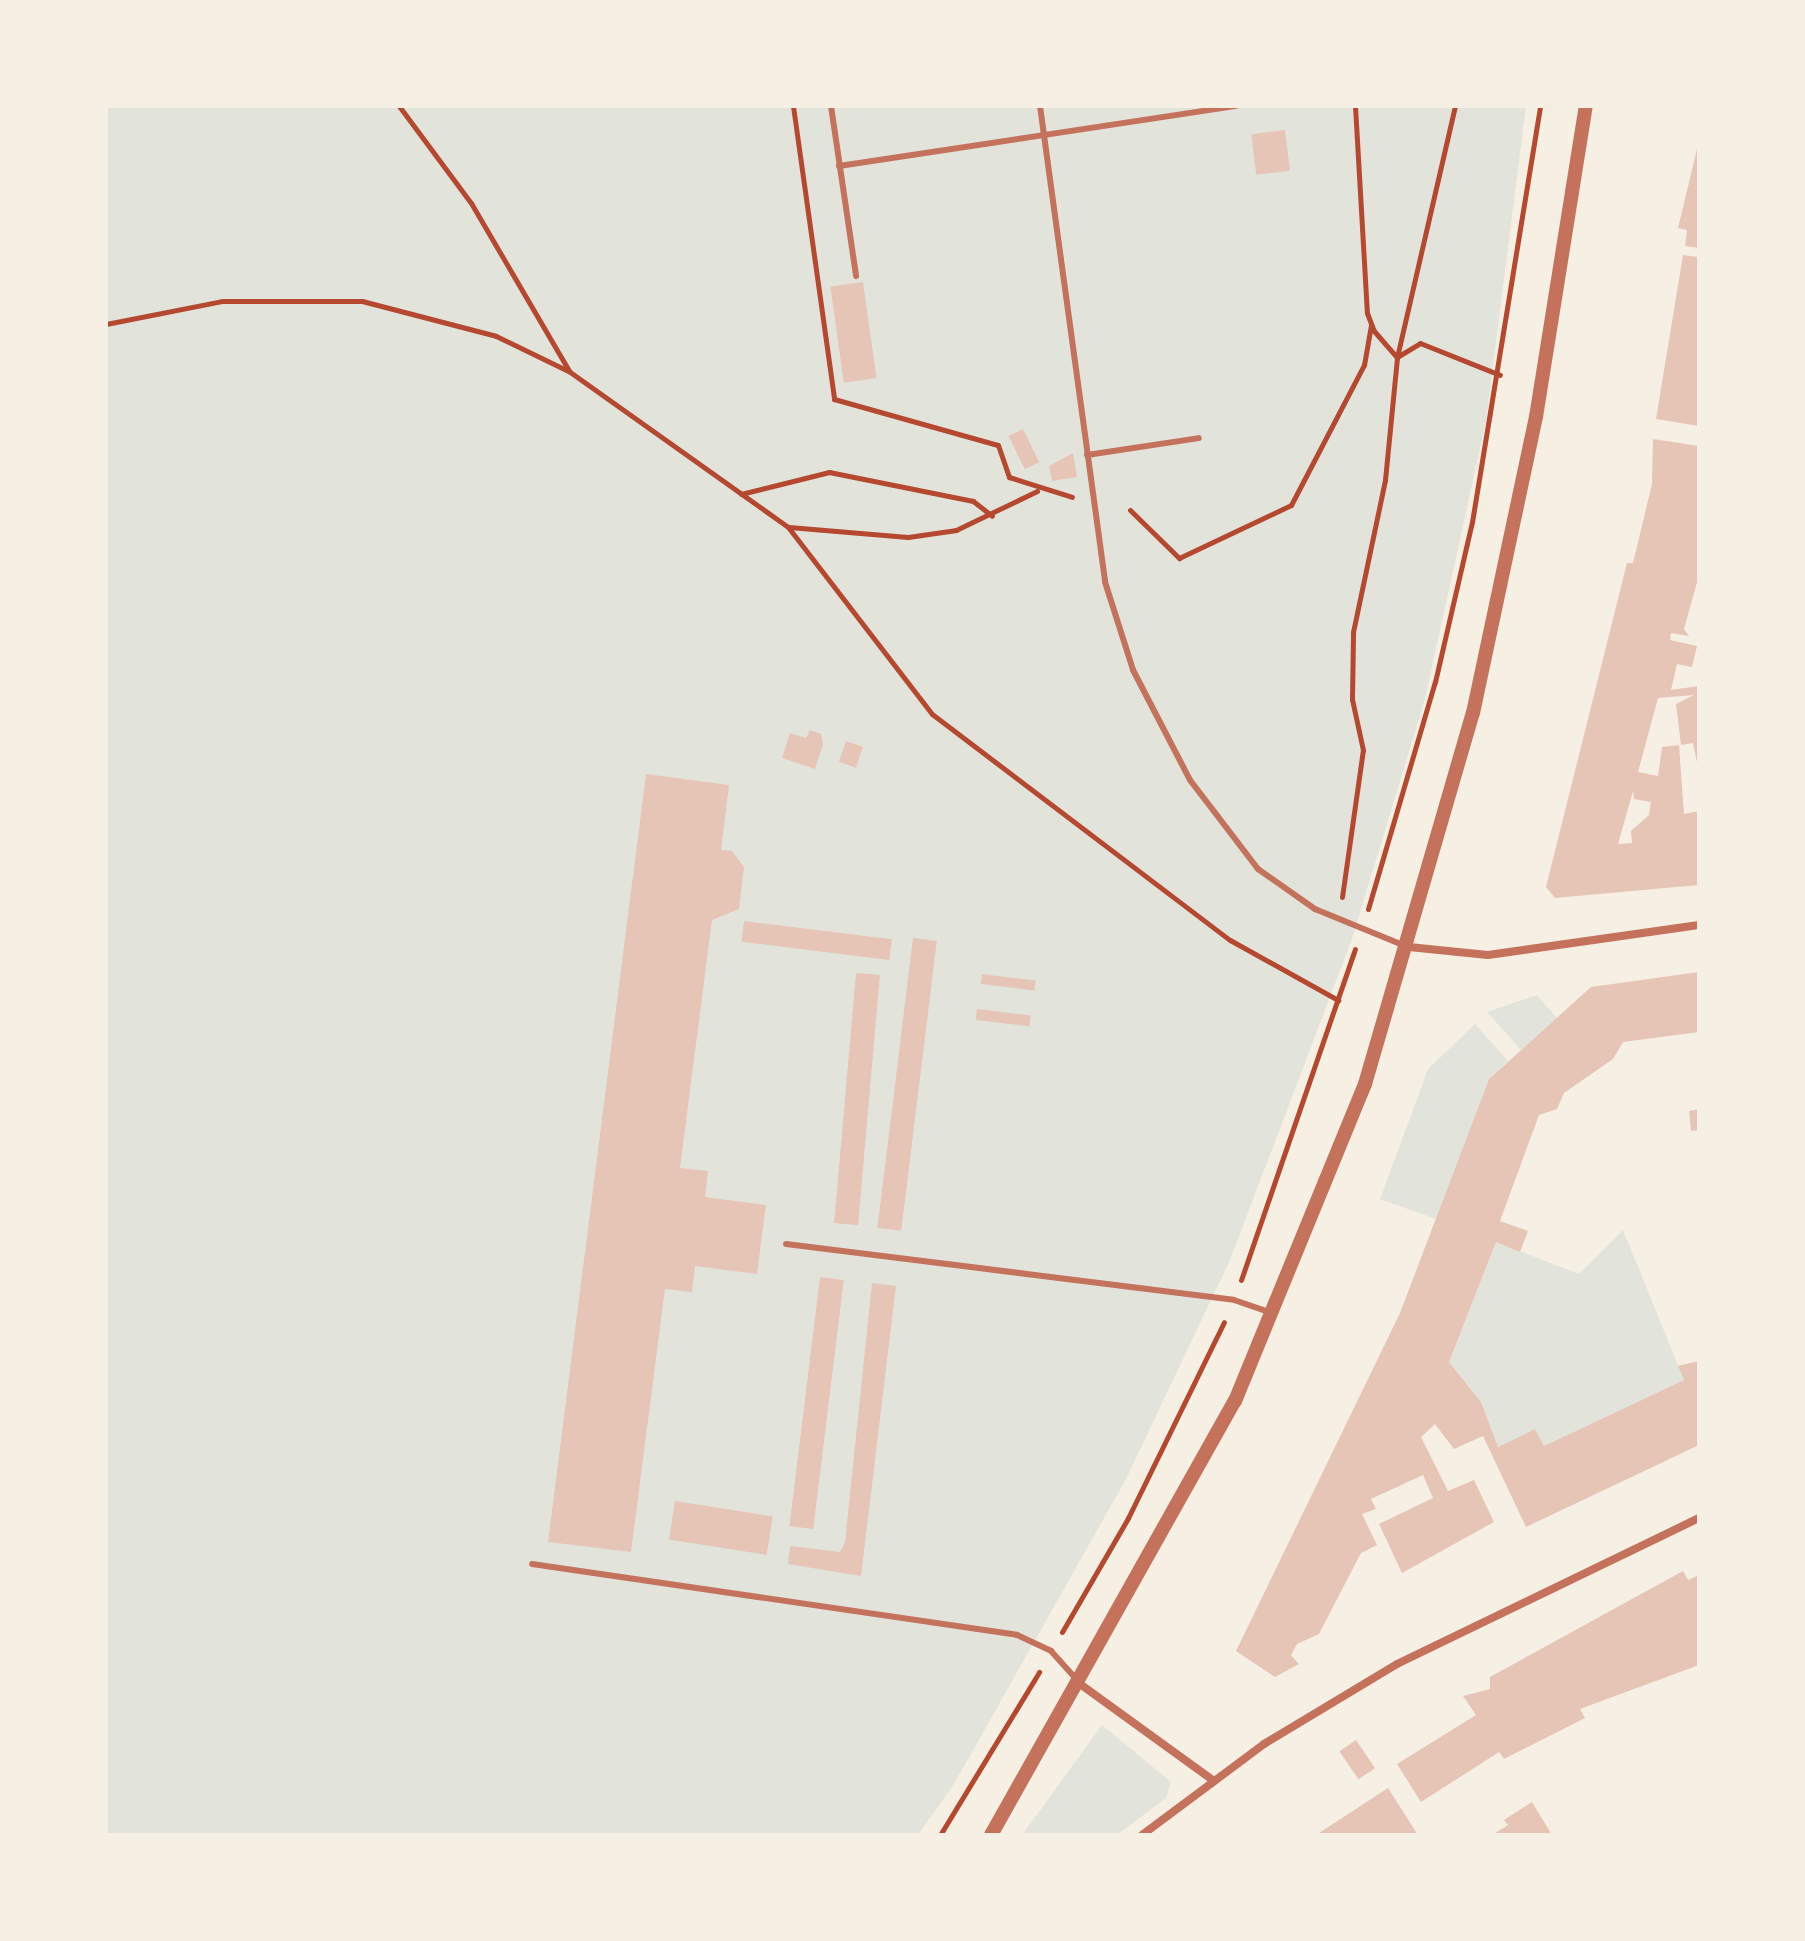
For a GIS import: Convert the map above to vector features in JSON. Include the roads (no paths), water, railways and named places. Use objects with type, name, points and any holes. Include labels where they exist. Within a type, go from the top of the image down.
[{"type":"street","points":[[991,1835],[1080,1684],[1235,1401],[1365,1084],[1409,947],[1473,713],[1536,417],[1586,106]]},
{"type":"street","points":[[1409,947],[1488,955],[1699,925]]},
{"type":"street","points":[[1142,1835],[1214,1781],[1397,1664],[1699,1518]]},
{"type":"street","points":[[1080,1684],[1214,1781]]},
{"type":"lane","points":[[831,106],[856,276]]},
{"type":"lane","points":[[1040,106],[1105,582],[1133,670],[1190,780],[1258,869],[1361,930],[1409,947]]},
{"type":"lane","points":[[839,166],[1237,106]]},
{"type":"lane","points":[[1087,455],[1199,438]]},
{"type":"lane","points":[[786,1244],[1234,1300],[1271,1313]]},
{"type":"lane","points":[[532,1564],[1017,1635],[1051,1651],[1080,1684]]}]
